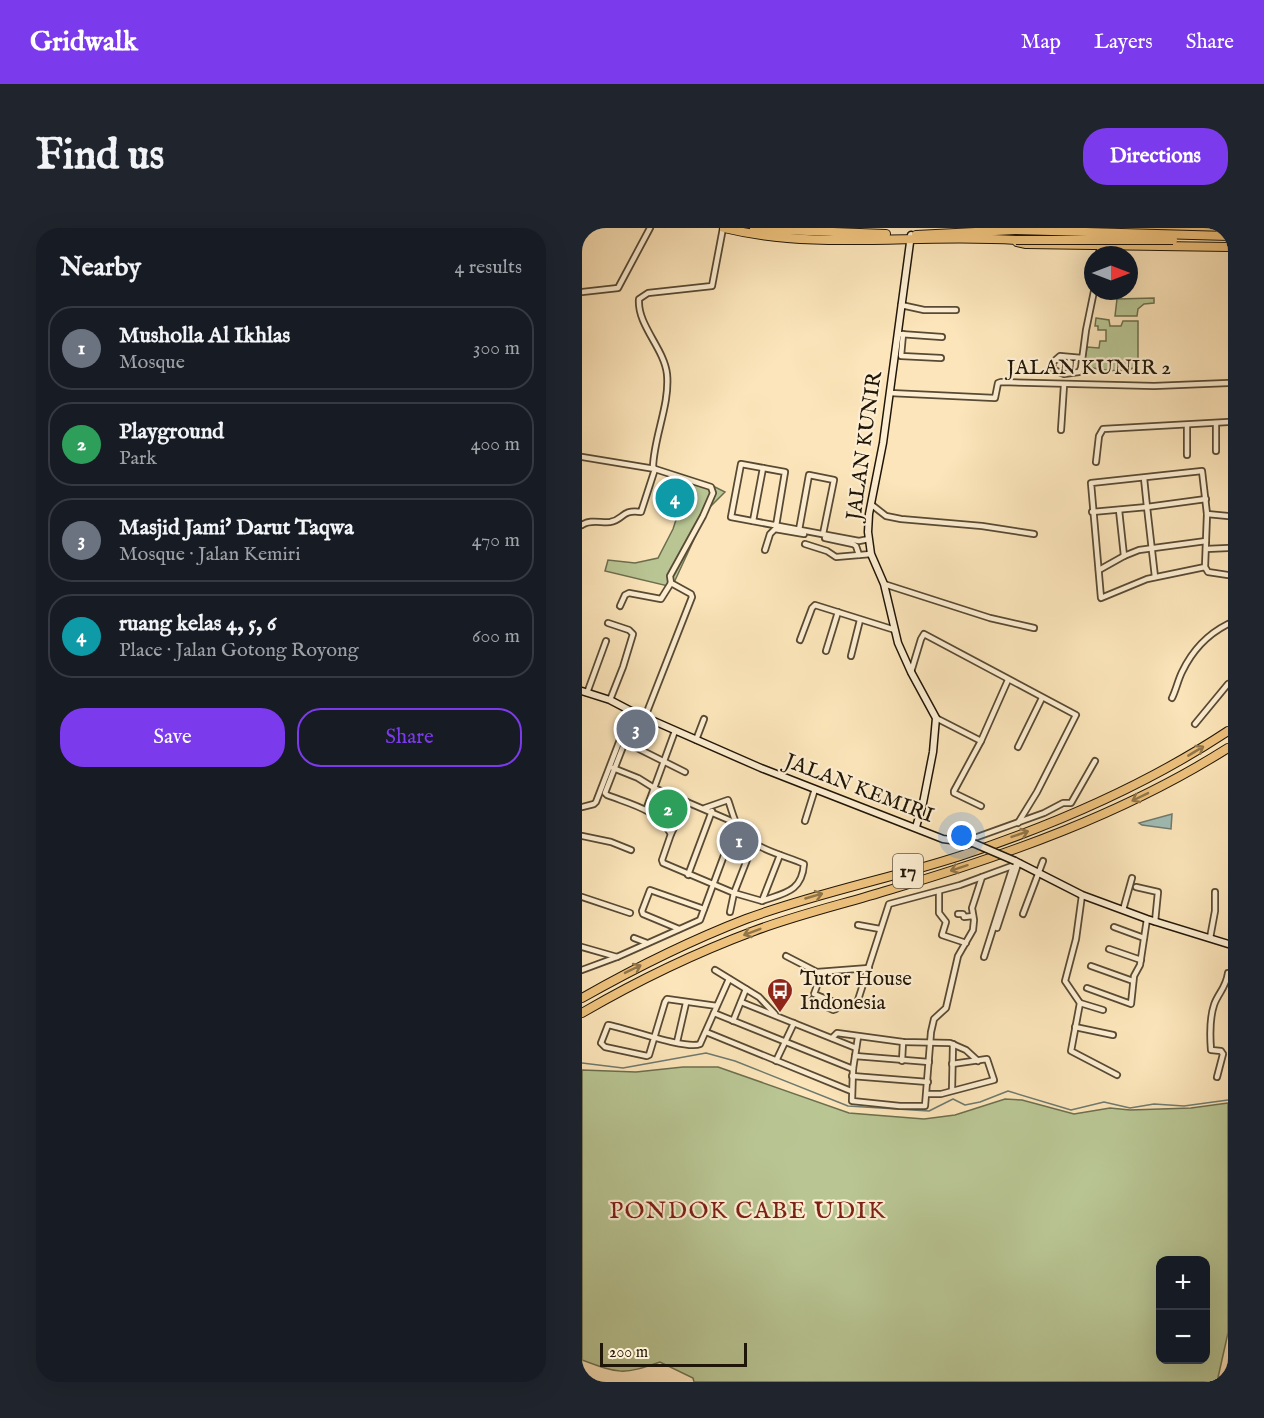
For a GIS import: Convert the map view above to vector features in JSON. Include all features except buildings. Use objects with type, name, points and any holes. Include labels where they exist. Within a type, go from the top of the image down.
[{"type":"highway","points":[[724,228],[775,237],[911,237],[1011,229],[1227,231]]},
{"type":"highway","points":[[747,228],[911,237],[1227,245]]},
{"type":"highway","points":[[1093,228],[1227,231]]},
{"type":"highway","points":[[1227,231],[1227,245]]},
{"type":"highway","points":[[1012,240],[1026,244],[1084,249]]},
{"type":"highway","points":[[1138,249],[1227,245]]},
{"type":"highway","name":"17","points":[[582,998],[625,973],[690,941],[747,919],[810,897],[959,856],[1045,826],[1155,775],[1228,731]]},
{"type":"highway","name":"17","points":[[582,1013],[628,986],[752,931],[813,910],[962,868],[1046,838],[1141,796],[1228,748]]},
{"type":"street","points":[[582,292],[615,289],[621,285],[650,228]]},
{"type":"street","points":[[582,525],[586,522],[613,521],[631,511],[641,512],[655,469],[652,465],[663,414],[667,375],[664,363],[640,312],[639,299],[648,293],[712,286],[724,228]]},
{"type":"street","name":"JALAN KUNIR","points":[[911,237],[901,305],[900,334],[869,514],[869,539],[871,554],[884,584],[895,630],[911,672],[936,718]]},
{"type":"street","points":[[1082,358],[1060,356],[1052,363],[1054,370],[1064,374],[1079,372],[1082,358],[1092,300]]},
{"type":"street","points":[[901,305],[924,310],[956,310]]},
{"type":"street","points":[[941,358],[901,356],[900,334],[942,337]]},
{"type":"street","name":"JALAN KUNIR 2","points":[[890,393],[949,394],[994,398],[998,383],[1001,382],[1154,386],[1228,383]]},
{"type":"street","points":[[1061,430],[1064,385]]},
{"type":"street","points":[[1096,462],[1099,436],[1103,429],[1228,422]]},
{"type":"street","points":[[1216,423],[1216,451]]},
{"type":"street","points":[[1186,424],[1187,455]]},
{"type":"street","points":[[582,457],[655,469],[711,487],[713,490],[704,516],[670,576],[671,583],[661,599],[630,592],[625,595],[620,606]]},
{"type":"street","points":[[776,525],[786,472],[741,464],[731,517],[859,541],[869,539]]},
{"type":"street","points":[[753,521],[763,468]]},
{"type":"street","points":[[1205,567],[1155,577],[1101,597],[1092,512],[1090,485],[1092,482],[1202,471],[1206,499],[1205,567],[1208,572],[1228,574]]},
{"type":"street","points":[[799,530],[809,475],[834,480],[823,534]]},
{"type":"street","points":[[1144,478],[1155,577]]},
{"type":"street","points":[[1092,512],[1206,499]]},
{"type":"street","points":[[872,505],[886,516],[901,519],[982,526],[1034,534]]},
{"type":"street","points":[[1119,510],[1124,556]]},
{"type":"street","points":[[1206,514],[1228,516]]},
{"type":"street","points":[[765,550],[770,534],[775,529],[854,544],[859,555]]},
{"type":"street","points":[[1099,570],[1124,556],[1151,548],[1206,541]]},
{"type":"street","points":[[805,544],[827,551],[836,557],[871,554]]},
{"type":"street","points":[[1206,549],[1228,548]]},
{"type":"street","points":[[645,717],[692,597],[691,594],[671,583]]},
{"type":"street","points":[[884,584],[990,618],[1034,628]]},
{"type":"street","points":[[800,640],[813,606],[819,605],[895,630]]},
{"type":"street","points":[[826,651],[838,612]]},
{"type":"street","points":[[851,656],[860,620]]},
{"type":"street","points":[[608,623],[633,634],[610,700]]},
{"type":"street","points":[[1172,699],[1182,673],[1199,645],[1214,631],[1228,624]]},
{"type":"street","points":[[911,672],[924,634],[1076,716],[1037,792],[1018,823]]},
{"type":"street","points":[[584,692],[606,641]]},
{"type":"street","points":[[981,806],[954,792],[981,741],[1008,680]]},
{"type":"street","points":[[1195,724],[1228,684]]},
{"type":"street","name":"JALAN KEMIRI","points":[[584,692],[610,700],[696,740],[943,839],[970,842],[1039,872],[1082,895],[1155,922],[1228,944]]},
{"type":"street","points":[[1018,747],[1042,698]]},
{"type":"street","points":[[582,807],[596,802],[631,711]]},
{"type":"street","points":[[916,828],[933,752],[936,718],[981,741]]},
{"type":"street","points":[[696,740],[704,719]]},
{"type":"street","points":[[646,810],[675,731]]},
{"type":"street","points":[[671,834],[660,819],[646,810],[605,794],[624,744],[685,772]]},
{"type":"street","points":[[970,842],[1063,803],[1071,803],[1095,761]]},
{"type":"street","points":[[613,768],[736,823]]},
{"type":"street","points":[[805,822],[815,789]]},
{"type":"street","points":[[687,802],[671,834],[663,863],[734,893],[762,901],[792,891],[797,887],[805,868],[803,864],[754,842],[744,834],[736,823],[728,800],[705,808]]},
{"type":"street","points":[[688,875],[712,811]]},
{"type":"street","points":[[582,970],[700,920],[736,823]]},
{"type":"street","points":[[582,836],[631,849]]},
{"type":"street","points":[[730,912],[734,893],[754,842]]},
{"type":"street","points":[[762,901],[780,855]]},
{"type":"street","points":[[1023,914],[1043,861]]},
{"type":"street","points":[[822,972],[814,994],[839,1004],[857,1003],[889,904],[939,891],[1016,863]]},
{"type":"street","points":[[997,928],[1016,863]]},
{"type":"street","points":[[984,957],[1016,863]]},
{"type":"street","points":[[858,1037],[852,1076],[852,1101],[925,1106],[933,1019],[946,1008],[957,960],[974,930],[972,908],[981,877]]},
{"type":"street","points":[[1123,910],[1132,878]]},
{"type":"street","points":[[1136,887],[1158,892],[1155,922]]},
{"type":"street","points":[[679,929],[643,914],[650,890],[704,909]]},
{"type":"street","points":[[939,891],[939,913],[946,922],[942,934],[966,942]]},
{"type":"street","points":[[1210,938],[1215,911],[1215,892]]},
{"type":"street","points":[[1082,895],[1076,939],[1065,981],[1080,1004],[1103,1010]]},
{"type":"street","points":[[582,897],[630,913]]},
{"type":"street","points":[[958,914],[963,914],[964,917],[973,916]]},
{"type":"street","points":[[1087,988],[1131,1004],[1133,981],[1141,960],[1147,919]]},
{"type":"street","points":[[858,925],[880,929]]},
{"type":"street","points":[[1114,927],[1144,938]]},
{"type":"street","points":[[634,938],[647,943]]},
{"type":"street","points":[[582,947],[617,957]]},
{"type":"street","points":[[1109,949],[1141,960]]},
{"type":"street","points":[[786,956],[812,971],[869,968]]},
{"type":"street","points":[[1091,966],[1133,981]]},
{"type":"street","points":[[714,970],[759,997],[778,1016]]},
{"type":"street","points":[[1217,1077],[1223,1054],[1221,1051],[1211,1050],[1213,1010],[1215,1002],[1225,987],[1228,974]]},
{"type":"street","points":[[717,1006],[666,999],[655,1037],[649,1055],[605,1047],[601,1042],[608,1025],[655,1037],[695,1046],[700,1044],[706,1032],[729,978]]},
{"type":"street","points":[[733,1021],[746,989]]},
{"type":"street","points":[[812,1000],[833,1010],[839,1004]]},
{"type":"street","points":[[741,1002],[856,1048]]},
{"type":"street","points":[[677,1042],[687,1003]]},
{"type":"street","points":[[1080,1004],[1071,1052],[1117,1075]]},
{"type":"street","points":[[714,1013],[853,1069]]},
{"type":"street","points":[[776,1061],[794,1023]]},
{"type":"street","points":[[1076,1027],[1113,1035]]},
{"type":"street","points":[[706,1032],[851,1091]]},
{"type":"street","points":[[832,1038],[837,1034],[903,1042],[943,1042],[953,1044],[970,1053],[978,1061]]},
{"type":"street","points":[[902,1061],[903,1042]]},
{"type":"street","points":[[952,1090],[953,1044]]},
{"type":"street","points":[[855,1056],[929,1062]]},
{"type":"street","points":[[927,1094],[941,1094],[994,1080],[987,1059],[952,1064]]},
{"type":"street","points":[[852,1076],[928,1082]]},
{"type":"green space","points":[[1154,298],[1154,303],[1144,304],[1138,309],[1137,316],[1115,316],[1117,300]]},
{"type":"green space","points":[[1096,318],[1109,320],[1110,326],[1121,326],[1123,321],[1138,321],[1138,366],[1127,370],[1113,370],[1087,366],[1085,358],[1087,347],[1099,348],[1100,341],[1106,341],[1106,330],[1098,330],[1098,326],[1095,326]]},
{"type":"green space","points":[[689,480],[711,485],[725,492],[708,509],[672,587],[605,571],[608,560],[635,563],[658,558],[673,529]]},
{"type":"green space","points":[[658,792],[685,802],[673,828],[654,809],[653,801]]},
{"type":"green space","points":[[683,1067],[718,1067],[849,1113],[924,1119],[955,1115],[1005,1099],[1022,1100],[1074,1114],[1110,1108],[1130,1110],[1191,1108],[1228,1103],[1228,1333],[1217,1382],[694,1382],[693,1378],[660,1362],[621,1371],[582,1360],[582,1070],[636,1072]]},
{"type":"water","points":[[1172,814],[1171,829],[1139,823]]},
{"type":"waterway","points":[[582,1063],[623,1068],[706,1053],[735,1061],[848,1106],[929,1111],[953,1099],[965,1105],[1008,1091],[1071,1110],[1104,1102],[1130,1108],[1154,1104],[1184,1106],[1228,1100]]},
{"type":"place","name":"ruang kelas 4, 5, 6","points":[[675,498]]},
{"type":"place","name":"Masjid Jami' Darut Taqwa","points":[[636,729]]},
{"type":"place","name":"Playground","points":[[668,809]]},
{"type":"place","name":"Musholla Al Ikhlas","points":[[739,841]]},
{"type":"place","name":"Tutor House Indonesia","points":[[780,1014]]},
{"type":"district","name":"PONDOK CABE UDIK","points":[[748,1211]]}]
